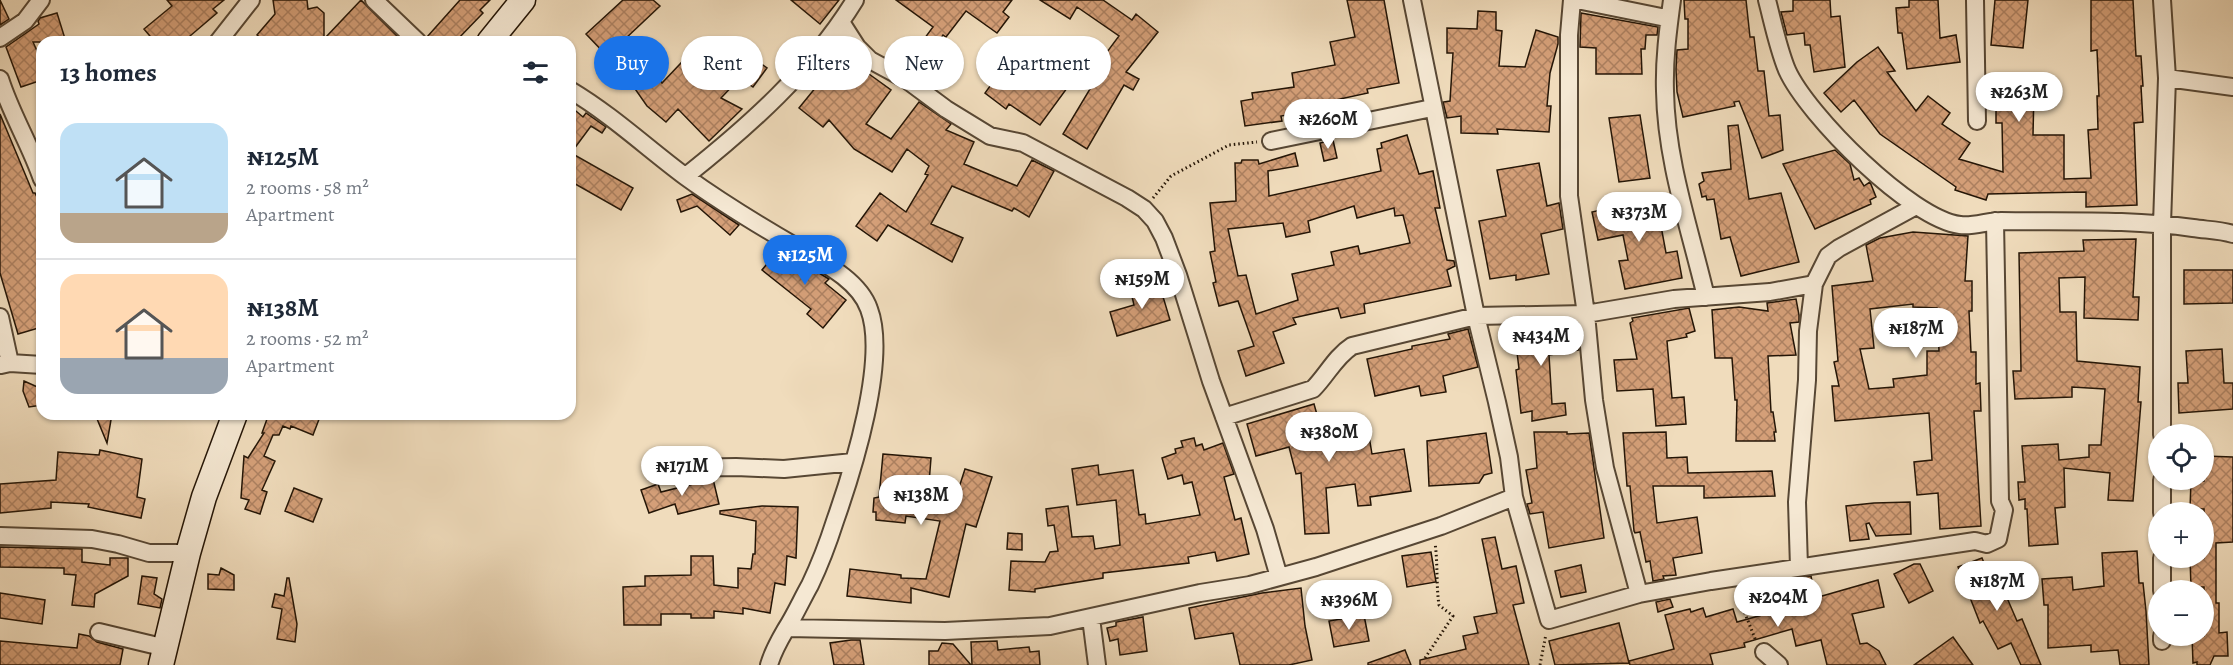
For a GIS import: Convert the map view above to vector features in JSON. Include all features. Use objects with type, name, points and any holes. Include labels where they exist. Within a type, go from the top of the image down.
[{"type":"street","points":[[0,38],[24,21],[41,0]]},
{"type":"street","points":[[223,36],[250,0]]},
{"type":"street","points":[[374,0],[412,36]]},
{"type":"street","points":[[495,36],[523,0]]},
{"type":"street","points":[[686,176],[711,156],[809,65],[855,0]]},
{"type":"street","points":[[1412,0],[1432,108],[1476,316],[1509,457],[1514,497],[1549,620],[1639,594],[1975,541],[1987,544],[1998,539],[2004,510],[2000,501],[1999,478],[1995,221]]},
{"type":"street","points":[[1572,0],[1569,35],[1569,196],[1586,314],[1594,400],[1605,468],[1639,594]]},
{"type":"street","points":[[1577,0],[1666,18]]},
{"type":"street","points":[[1672,0],[1665,62],[1666,115],[1678,187],[1706,297]]},
{"type":"street","points":[[1767,0],[1788,71],[1805,101],[1856,154],[1916,206],[1941,219],[1961,225],[1995,221],[2162,224],[2233,234]]},
{"type":"street","points":[[1975,0],[1977,121]]},
{"type":"street","points":[[2162,0],[2167,78],[2162,224],[2162,424]]},
{"type":"street","points":[[841,22],[857,46],[870,60],[907,80],[946,109],[990,135],[1023,143],[1054,159],[1144,209],[1155,221],[1168,247],[1224,417],[1265,529],[1279,577]]},
{"type":"street","points":[[2167,78],[2233,87]]},
{"type":"street","points":[[0,79],[8,104],[36,161]]},
{"type":"street","points":[[576,94],[598,107],[686,176],[823,262],[846,279],[860,293],[869,307],[875,335],[874,368],[845,495],[819,566],[787,628],[774,646],[768,665]]},
{"type":"street","points":[[1270,141],[1432,108]]},
{"type":"street","points":[[1799,567],[1798,493],[1807,380],[1808,331],[1814,284],[1828,256],[1916,206]]},
{"type":"street","points":[[1224,417],[1313,390],[1322,381],[1340,353],[1352,346],[1476,316],[1586,314],[1674,299],[1770,292],[1814,284]]},
{"type":"street","points":[[0,317],[5,364],[36,365]]},
{"type":"street","points":[[99,633],[164,656],[188,553],[204,497],[233,420]]},
{"type":"street","points":[[678,468],[784,469],[853,462]]},
{"type":"street","points":[[787,628],[945,631],[1050,626],[1250,585],[1316,567],[1433,529],[1514,497]]},
{"type":"street","points":[[0,536],[93,539],[149,553],[188,553]]},
{"type":"street","points":[[1091,618],[1097,665]]},
{"type":"street","points":[[1764,652],[1779,665]]},
{"type":"path","points":[[1144,209],[1171,176],[1229,145],[1270,141]]},
{"type":"path","points":[[1425,658],[1453,616],[1439,606],[1436,589],[1438,565],[1433,529]]},
{"type":"path","points":[[1742,576],[1740,601],[1752,636],[1764,652]]},
{"type":"path","points":[[1540,665],[1549,620]]},
{"type":"building","points":[[0,0],[9,19],[0,25]]},
{"type":"building","points":[[167,0],[224,0],[213,9],[217,13],[190,36],[150,36],[144,29],[172,6]]},
{"type":"building","points":[[273,0],[307,0],[308,9],[317,7],[324,13],[324,36],[257,35],[275,14]]},
{"type":"building","points":[[361,0],[397,36],[327,36]]},
{"type":"building","points":[[460,0],[490,0],[480,10],[483,13],[461,36],[428,36]]},
{"type":"building","points":[[623,0],[653,0],[660,6],[628,36],[594,36],[594,42],[586,34]]},
{"type":"building","points":[[791,0],[839,0],[820,24]]},
{"type":"building","points":[[896,0],[1012,0],[1003,12],[1009,17],[997,33],[966,11],[947,36],[926,36],[933,27]]},
{"type":"building","points":[[1040,0],[1103,0],[1132,20],[1136,14],[1158,32],[1126,72],[1139,79],[1133,90],[1124,85],[1087,149],[1063,134],[1089,90],[1111,90],[1111,47],[1119,36],[1077,7],[1070,19]]},
{"type":"building","points":[[1347,0],[1384,0],[1399,83],[1367,89],[1368,93],[1326,102],[1327,108],[1281,116],[1282,121],[1245,126],[1241,101],[1253,99],[1252,93],[1294,87],[1292,73],[1335,65],[1330,42],[1355,37]]},
{"type":"building","points":[[1684,0],[1746,0],[1750,37],[1754,37],[1758,71],[1764,71],[1769,116],[1780,115],[1783,150],[1762,158],[1739,101],[1734,102],[1735,106],[1683,117],[1677,92],[1676,69],[1677,50],[1688,49],[1688,19],[1685,19]]},
{"type":"building","points":[[1793,0],[1830,0],[1831,17],[1840,16],[1845,67],[1814,72],[1810,45],[1805,45],[1804,33],[1787,35],[1781,12],[1793,11]]},
{"type":"building","points":[[1909,0],[1938,0],[1940,38],[1956,35],[1960,62],[1907,69],[1902,33],[1898,33],[1896,8],[1909,7]]},
{"type":"building","points":[[1995,0],[2028,0],[2023,48],[1991,45]]},
{"type":"building","points":[[2091,0],[2133,0],[2136,56],[2141,56],[2143,86],[2141,86],[2143,122],[2134,123],[2137,205],[2086,207],[2086,192],[1988,194],[1986,200],[1955,190],[1956,187],[1880,134],[1854,100],[1841,112],[1824,93],[1857,62],[1878,47],[1895,71],[1887,72],[1916,111],[1928,96],[1950,113],[1942,124],[1970,143],[1959,159],[2003,172],[2002,123],[1996,123],[1996,92],[2034,92],[2033,135],[2064,135],[2064,179],[2091,178],[2088,130],[2098,129],[2097,96],[2099,96],[2097,50],[2091,51]]},
{"type":"building","points":[[1478,11],[1496,12],[1496,30],[1502,31],[1499,66],[1525,67],[1536,30],[1558,37],[1550,73],[1547,106],[1551,106],[1549,132],[1497,129],[1498,134],[1461,133],[1461,116],[1447,118],[1443,102],[1450,101],[1453,53],[1447,53],[1447,28],[1477,29]]},
{"type":"building","points":[[57,13],[64,36],[36,36],[36,42],[33,42],[36,49],[36,82],[21,87],[6,47],[39,24],[40,18]]},
{"type":"building","points":[[1581,13],[1658,27],[1657,35],[1646,35],[1645,49],[1641,49],[1642,74],[1596,74],[1596,48],[1580,47]]},
{"type":"building","points":[[681,63],[681,90],[729,90],[721,98],[742,109],[709,141],[678,109],[666,122],[647,106],[636,90],[669,90],[669,76]]},
{"type":"building","points":[[872,76],[884,85],[884,90],[891,90],[866,124],[891,139],[919,102],[951,124],[946,130],[974,142],[964,164],[1017,186],[1032,160],[1054,171],[1029,217],[1014,208],[1012,211],[952,186],[931,224],[963,238],[952,262],[888,225],[877,241],[856,226],[880,193],[906,212],[928,175],[925,174],[929,166],[907,149],[892,172],[854,149],[829,120],[823,127],[799,108],[814,90],[872,90]]},
{"type":"building","points":[[987,90],[1066,90],[1040,125],[1009,104],[1006,109],[985,93]]},
{"type":"building","points":[[576,111],[583,117],[586,113],[606,127],[602,133],[591,126],[576,146]]},
{"type":"building","points":[[0,114],[33,193],[36,195],[36,329],[18,334],[0,273]]},
{"type":"building","points":[[1640,115],[1650,178],[1619,182],[1609,118]]},
{"type":"building","points":[[1738,125],[1749,199],[1781,193],[1799,262],[1741,276],[1730,237],[1721,239],[1714,199],[1707,200],[1706,196],[1702,197],[1699,184],[1704,181],[1702,173],[1731,169],[1728,126]]},
{"type":"building","points":[[1407,135],[1419,174],[1433,171],[1440,208],[1435,208],[1447,260],[1454,261],[1455,266],[1447,270],[1451,286],[1364,304],[1365,313],[1341,318],[1338,308],[1293,318],[1296,324],[1273,332],[1284,363],[1246,376],[1238,351],[1254,346],[1238,301],[1219,306],[1213,283],[1216,282],[1210,252],[1215,251],[1210,203],[1236,201],[1235,163],[1241,163],[1242,160],[1258,160],[1259,164],[1295,153],[1298,166],[1268,171],[1269,196],[1381,171],[1377,149],[1382,148],[1381,143]],"holes":[[[1354,206],[1357,218],[1394,208],[1395,216],[1403,215],[1410,243],[1360,254],[1358,246],[1331,252],[1334,265],[1292,274],[1298,300],[1256,314],[1246,275],[1238,276],[1228,229],[1283,223],[1286,237],[1310,232],[1308,221]]]},
{"type":"building","points":[[1333,140],[1337,158],[1324,161],[1320,143]]},
{"type":"building","points":[[1835,150],[1850,164],[1854,180],[1859,178],[1864,186],[1870,182],[1876,197],[1870,200],[1871,204],[1815,229],[1783,164]]},
{"type":"building","points":[[576,156],[633,188],[621,210],[576,184]]},
{"type":"building","points":[[1539,163],[1547,206],[1559,203],[1563,229],[1541,234],[1549,274],[1516,280],[1516,275],[1490,279],[1479,221],[1506,216],[1497,170]]},
{"type":"building","points":[[692,194],[739,225],[730,235],[697,206],[681,212],[677,200]]},
{"type":"building","points":[[1656,199],[1666,253],[1677,251],[1682,278],[1625,289],[1619,261],[1628,260],[1623,235],[1598,240],[1592,212]]},
{"type":"building","points":[[1913,232],[1968,236],[1965,281],[1972,281],[1972,311],[1969,311],[1971,352],[1976,352],[1976,384],[1980,383],[1981,411],[1974,411],[1981,526],[1940,529],[1938,493],[1917,495],[1914,462],[1932,460],[1929,413],[1835,421],[1832,386],[1839,386],[1834,362],[1838,361],[1832,286],[1873,281],[1866,245],[1880,238]],"holes":[[[1913,304],[1913,307],[1937,308],[1939,351],[1927,351],[1927,375],[1893,379],[1894,387],[1869,389],[1860,349],[1874,348],[1870,309]]]},
{"type":"building","points":[[2136,239],[2133,297],[2139,297],[2138,320],[2084,318],[2085,277],[2059,278],[2060,312],[2076,312],[2077,361],[2140,367],[2138,402],[2141,402],[2133,501],[2108,500],[2110,473],[2064,468],[2065,507],[2055,508],[2058,544],[2029,546],[2025,499],[2019,500],[2018,482],[2025,482],[2022,446],[2058,444],[2059,460],[2089,457],[2089,445],[2101,445],[2105,389],[2072,387],[2072,397],[2015,399],[2013,371],[2021,371],[2019,253],[2084,251],[2083,240]]},
{"type":"building","points":[[779,249],[829,279],[825,283],[846,300],[823,328],[807,314],[811,309],[762,270]]},
{"type":"building","points":[[2184,270],[2233,270],[2233,303],[2184,304]]},
{"type":"building","points":[[1162,282],[1161,290],[1170,320],[1117,336],[1110,312],[1134,305],[1130,288]]},
{"type":"building","points":[[1796,299],[1799,322],[1790,323],[1796,355],[1768,356],[1775,441],[1736,441],[1737,400],[1735,400],[1732,358],[1715,358],[1712,310],[1739,307],[1768,311],[1767,303]]},
{"type":"building","points":[[1689,308],[1695,331],[1686,334],[1687,337],[1667,341],[1672,398],[1684,397],[1686,424],[1656,426],[1653,389],[1617,391],[1614,360],[1637,359],[1630,323],[1633,321],[1632,318]]},
{"type":"building","points":[[1576,325],[1579,350],[1549,355],[1552,404],[1565,403],[1566,415],[1532,421],[1532,411],[1521,413],[1514,327]]},
{"type":"building","points":[[1468,329],[1478,367],[1443,376],[1446,392],[1421,396],[1419,386],[1375,396],[1367,359],[1412,349],[1412,346],[1450,339],[1448,334]]},
{"type":"building","points":[[2222,349],[2224,383],[2233,383],[2233,409],[2179,413],[2178,383],[2188,383],[2186,351]]},
{"type":"building","points":[[24,381],[36,386],[36,406],[29,407],[23,391]]},
{"type":"building","points":[[1314,404],[1325,443],[1369,436],[1372,454],[1404,449],[1411,491],[1370,497],[1371,505],[1358,506],[1355,484],[1326,488],[1329,533],[1305,534],[1301,473],[1296,474],[1289,447],[1256,456],[1247,424]]},
{"type":"building","points":[[97,420],[111,420],[107,443]]},
{"type":"building","points":[[267,420],[319,420],[313,435],[291,426],[290,429],[283,426],[279,435],[273,435],[264,456],[275,461],[262,490],[267,492],[260,514],[245,509],[249,500],[241,498],[244,456],[248,458],[264,433],[262,433]]},
{"type":"building","points":[[1534,432],[1589,433],[1604,538],[1549,548],[1543,512],[1530,514],[1527,504],[1532,503],[1526,470],[1537,468]]},
{"type":"building","points":[[1666,432],[1667,458],[1687,457],[1688,473],[1772,471],[1775,496],[1704,498],[1704,486],[1653,486],[1657,523],[1697,517],[1702,553],[1673,558],[1676,575],[1663,576],[1664,579],[1653,581],[1650,561],[1646,562],[1640,532],[1635,533],[1634,531],[1630,486],[1627,486],[1623,433]]},
{"type":"building","points":[[1486,433],[1492,473],[1484,475],[1479,483],[1429,486],[1427,441]]},
{"type":"building","points":[[1194,438],[1196,446],[1202,444],[1204,450],[1223,443],[1234,474],[1224,477],[1235,520],[1241,518],[1249,554],[1217,561],[1215,552],[1188,557],[1189,563],[1103,573],[1103,578],[1035,589],[1035,592],[1009,590],[1011,561],[1045,562],[1050,552],[1058,551],[1054,525],[1048,526],[1046,509],[1068,506],[1072,537],[1093,536],[1095,549],[1120,545],[1116,500],[1077,505],[1072,469],[1098,465],[1099,475],[1133,470],[1139,515],[1145,514],[1146,524],[1200,515],[1192,482],[1184,484],[1182,475],[1168,479],[1162,458],[1176,453],[1175,449],[1183,447],[1181,441]]},
{"type":"building","points":[[100,450],[142,459],[137,497],[145,499],[141,518],[88,507],[89,504],[51,502],[51,508],[0,513],[0,484],[56,480],[58,452],[99,455]]},
{"type":"building","points":[[883,454],[931,458],[928,496],[955,500],[965,469],[992,477],[976,527],[966,524],[949,597],[911,588],[911,603],[847,596],[850,569],[901,575],[901,578],[926,579],[940,521],[906,516],[905,523],[876,520],[876,512],[873,512],[874,498],[879,497]]},
{"type":"building","points":[[2214,456],[2233,457],[2233,542],[2216,543],[2216,603],[2219,603],[2219,633],[2227,632],[2228,656],[2214,656],[2210,665],[2193,663],[2192,646],[2214,646],[2214,580],[2191,580],[2190,568],[2214,568],[2214,502],[2190,502],[2191,490],[2214,490]]},
{"type":"building","points":[[713,479],[719,504],[678,514],[675,504],[649,513],[641,490],[658,484],[661,492]]},
{"type":"building","points":[[294,488],[322,499],[313,522],[285,511]]},
{"type":"building","points":[[1910,502],[1911,534],[1876,536],[1869,523],[1866,524],[1869,539],[1850,541],[1846,506]]},
{"type":"building","points":[[762,506],[798,507],[796,558],[787,556],[785,585],[775,583],[770,613],[743,608],[743,614],[714,611],[714,618],[691,618],[691,614],[661,614],[661,625],[624,625],[623,587],[645,586],[645,576],[691,575],[691,556],[713,556],[714,585],[738,588],[738,568],[751,569],[753,554],[755,554],[756,521],[720,514],[720,511]]},
{"type":"building","points":[[1008,533],[1022,534],[1022,550],[1007,549]]},
{"type":"building","points":[[1495,537],[1502,569],[1516,566],[1524,603],[1513,605],[1529,665],[1420,665],[1420,660],[1466,649],[1463,636],[1478,633],[1474,617],[1497,613],[1482,539]]},
{"type":"building","points":[[0,547],[82,549],[82,562],[110,565],[110,558],[128,558],[128,576],[95,594],[94,607],[72,605],[76,575],[64,574],[64,568],[0,567]]},
{"type":"building","points":[[2137,551],[2139,583],[2143,583],[2146,611],[2149,665],[2120,665],[2118,650],[2091,652],[2091,645],[2048,648],[2048,605],[2044,605],[2042,579],[2072,577],[2073,590],[2104,586],[2102,553]]},
{"type":"building","points":[[1431,552],[1436,582],[1407,587],[1402,556]]},
{"type":"building","points":[[1982,558],[1994,587],[2001,584],[2017,621],[2022,619],[2041,665],[2021,665],[2011,643],[1998,649],[1983,621],[1980,623],[1958,567]]},
{"type":"building","points":[[1914,564],[1920,564],[1933,591],[1909,603],[1894,574]]},
{"type":"building","points":[[1581,565],[1586,592],[1561,597],[1555,571]]},
{"type":"building","points":[[221,568],[234,575],[234,590],[208,589],[208,574],[219,575]]},
{"type":"building","points":[[142,576],[157,578],[154,594],[162,599],[160,608],[138,604]]},
{"type":"building","points":[[1811,576],[1815,598],[1878,580],[1884,607],[1852,614],[1860,644],[1867,643],[1879,651],[1886,665],[1827,665],[1821,640],[1796,646],[1792,629],[1744,643],[1745,647],[1710,654],[1713,665],[1630,665],[1629,661],[1674,649],[1665,615],[1703,608],[1706,617],[1733,609],[1737,622],[1787,608],[1786,605],[1794,603],[1790,580]]},
{"type":"building","points":[[287,578],[289,578],[297,624],[295,642],[277,639],[282,609],[272,607],[275,594],[284,596]]},
{"type":"building","points":[[1301,588],[1312,660],[1289,665],[1240,665],[1233,633],[1195,639],[1189,608],[1262,593]]},
{"type":"building","points":[[0,593],[45,600],[42,624],[0,618]]},
{"type":"building","points":[[1670,599],[1673,607],[1658,612],[1656,602]]},
{"type":"building","points":[[1364,615],[1369,641],[1334,647],[1329,621]]},
{"type":"building","points":[[1143,617],[1147,651],[1120,655],[1118,639],[1110,641],[1107,628],[1116,626],[1116,622]]},
{"type":"building","points":[[1619,623],[1629,663],[1555,665],[1549,641]]},
{"type":"building","points":[[79,634],[123,649],[120,665],[0,665],[0,641],[77,648]]},
{"type":"building","points":[[1953,637],[1973,665],[1914,665]]},
{"type":"building","points":[[860,640],[864,665],[834,665],[830,643]]},
{"type":"building","points":[[997,641],[998,650],[1029,647],[1030,652],[1039,651],[1040,665],[972,665],[971,642]]},
{"type":"building","points":[[942,643],[953,644],[971,665],[929,665],[929,651],[938,651]]},
{"type":"building","points":[[1405,650],[1411,665],[1368,665],[1368,663]]}]
